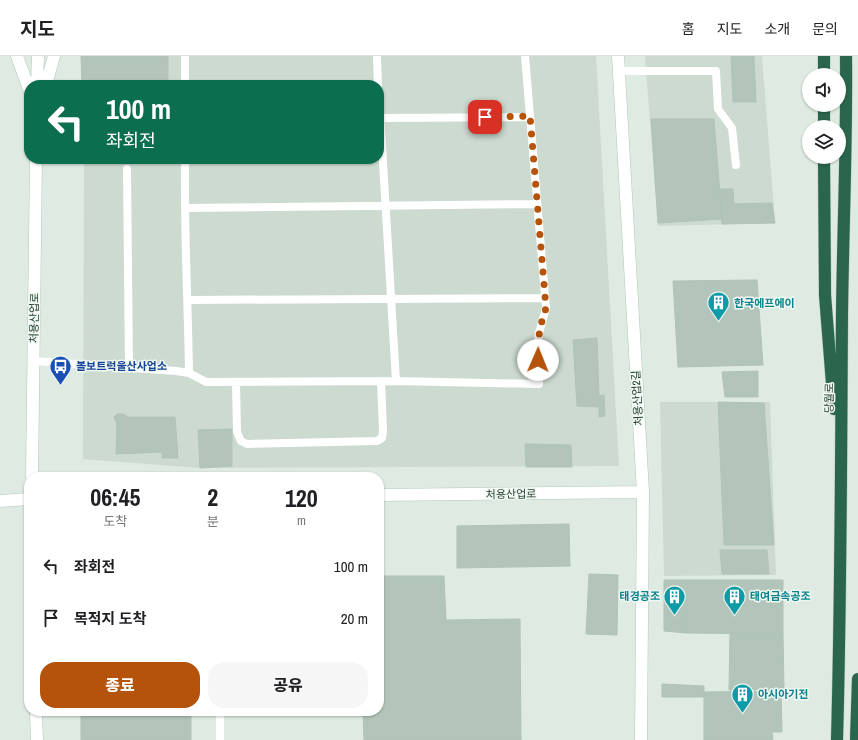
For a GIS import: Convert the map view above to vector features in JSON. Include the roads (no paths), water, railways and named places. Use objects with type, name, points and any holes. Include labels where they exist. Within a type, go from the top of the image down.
[{"type":"highway","points":[[824,56],[824,68]]},
{"type":"highway","name":"당월로","points":[[837,740],[841,598],[843,227],[847,95],[846,56]]},
{"type":"highway","points":[[824,164],[825,295],[841,486]]},
{"type":"highway","points":[[856,740],[858,679]]},
{"type":"street","points":[[17,56],[26,80]]},
{"type":"street","points":[[38,56],[38,80]]},
{"type":"street","points":[[47,80],[54,56]]},
{"type":"street","name":"처용산업2길","points":[[618,56],[643,492],[641,740]]},
{"type":"street","name":"처용산업로","points":[[32,472],[36,164]]},
{"type":"street","name":"처용산업로","points":[[384,495],[643,492]]},
{"type":"street","points":[[0,501],[24,499]]},
{"type":"street","points":[[36,716],[37,740]]},
{"type":"lane","points":[[185,56],[185,80]]},
{"type":"lane","points":[[377,56],[378,80]]},
{"type":"lane","points":[[34,361],[189,373],[206,382],[396,381],[539,384],[537,348],[539,332],[546,308],[526,56]]},
{"type":"lane","points":[[619,71],[716,71],[718,109],[732,128],[736,165]]},
{"type":"lane","points":[[384,118],[530,116]]},
{"type":"lane","points":[[185,164],[184,208],[188,300],[189,373]]},
{"type":"lane","points":[[383,164],[396,381]]},
{"type":"lane","points":[[127,169],[129,368]]},
{"type":"lane","points":[[184,208],[538,204]]},
{"type":"lane","points":[[188,300],[545,298]]},
{"type":"lane","points":[[236,382],[237,432],[241,441],[247,444],[377,441],[382,438],[383,431],[381,381]]},
{"type":"lane","points":[[220,716],[220,740]]},
{"type":"place","name":"한국에프에이","points":[[718,322]]},
{"type":"place","name":"볼보트럭울산사업소","points":[[60,386]]},
{"type":"place","name":"태경공조","points":[[675,616]]},
{"type":"place","name":"태여금속공조","points":[[735,616]]},
{"type":"place","name":"아시아기전","points":[[743,714]]}]
